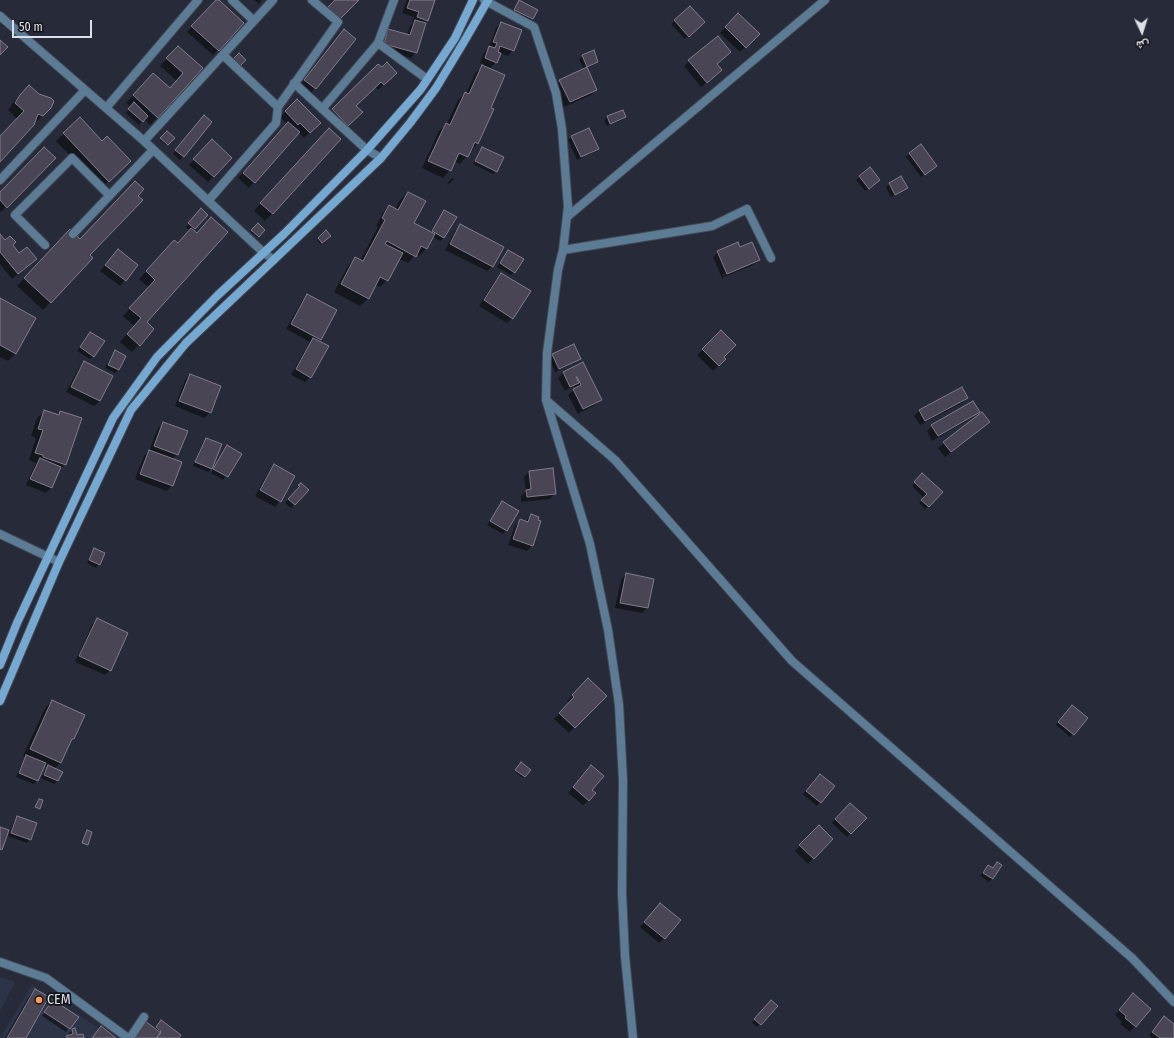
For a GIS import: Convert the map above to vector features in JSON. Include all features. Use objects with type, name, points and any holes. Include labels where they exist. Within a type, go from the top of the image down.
[{"type":"main road","points":[[0,665],[17,622],[113,418],[157,357],[218,295],[284,234],[367,150],[421,89],[455,38],[473,0]]},
{"type":"main road","points":[[0,701],[59,562],[131,410],[186,343],[381,158],[436,88],[466,40],[486,1]]},
{"type":"street","points":[[106,108],[198,0]]},
{"type":"street","points":[[232,0],[254,21]]},
{"type":"street","points":[[144,141],[273,0]]},
{"type":"street","points":[[208,201],[276,123],[278,107],[338,22],[312,0]]},
{"type":"street","points":[[322,109],[378,43],[394,0]]},
{"type":"street","points":[[567,217],[825,0]]},
{"type":"street","points":[[486,1],[534,27],[556,93],[562,129],[568,207],[547,353],[546,400],[590,544],[608,630],[618,698],[623,780],[622,893],[625,956],[633,1038]]},
{"type":"street","points":[[0,16],[144,141],[264,253],[274,260]]},
{"type":"street","points":[[378,43],[427,79]]},
{"type":"street","points":[[223,55],[278,107]]},
{"type":"street","points":[[294,83],[367,150],[381,158]]},
{"type":"street","points":[[0,180],[85,90]]},
{"type":"street","points":[[73,234],[153,150]]},
{"type":"street","points":[[45,245],[15,215],[72,158],[109,196]]},
{"type":"street","points":[[563,250],[712,226],[747,209],[771,258]]},
{"type":"street","points":[[546,400],[615,460],[792,661],[1132,958],[1174,1002]]},
{"type":"street","points":[[0,534],[59,562]]},
{"type":"street","points":[[0,962],[46,978],[129,1038],[144,1017]]},
{"type":"shaded area","points":[[0,977],[15,982],[0,1011]]},
{"type":"shaded area","name":"CEM","points":[[32,985],[77,1014],[114,1038],[0,1038]]},
{"type":"building","points":[[216,0],[219,0],[244,23],[219,51],[191,26]]},
{"type":"building","points":[[335,0],[359,0],[339,20],[327,8]]},
{"type":"building","points":[[410,0],[435,0],[428,21],[417,17],[419,12],[407,8]]},
{"type":"building","points":[[519,0],[538,10],[533,19],[514,10]]},
{"type":"building","points":[[690,6],[705,22],[689,37],[674,20]]},
{"type":"building","points":[[738,13],[760,34],[746,48],[725,27]]},
{"type":"building","points":[[415,20],[426,23],[417,53],[384,44],[388,29],[410,35]]},
{"type":"building","points":[[501,22],[522,30],[514,51],[500,46],[498,52],[501,53],[497,63],[485,58],[489,46],[495,48],[497,43],[493,42]]},
{"type":"building","points":[[344,29],[356,39],[316,89],[304,80]]},
{"type":"building","points":[[718,36],[731,52],[717,64],[722,70],[707,83],[688,60]]},
{"type":"building","points":[[0,40],[8,47],[0,55]]},
{"type":"building","points":[[178,46],[203,68],[158,118],[133,95],[153,73],[170,88],[183,73],[166,58]]},
{"type":"building","points":[[594,50],[598,62],[587,67],[582,55]]},
{"type":"building","points":[[239,53],[246,60],[239,67],[232,60]]},
{"type":"building","points":[[387,62],[397,73],[384,85],[381,82],[356,106],[363,112],[348,126],[332,109],[378,64],[382,67]]},
{"type":"building","points":[[482,65],[505,75],[491,108],[494,109],[478,144],[475,142],[468,157],[459,153],[451,171],[428,161],[446,123],[450,125],[465,92],[469,94]]},
{"type":"building","points":[[587,67],[597,90],[570,102],[559,80]]},
{"type":"building","points":[[29,85],[39,94],[51,98],[54,101],[51,108],[43,116],[38,114],[34,125],[0,162],[0,136],[24,111],[15,103]]},
{"type":"building","points":[[297,99],[321,123],[310,133],[300,123],[298,125],[285,111]]},
{"type":"building","points":[[134,102],[148,116],[143,122],[128,109]]},
{"type":"building","points":[[623,110],[626,117],[610,124],[607,116]]},
{"type":"building","points":[[204,115],[212,122],[184,157],[175,150]]},
{"type":"building","points":[[80,117],[102,141],[107,136],[131,161],[109,182],[63,133]]},
{"type":"building","points":[[288,122],[300,132],[255,183],[243,173]]},
{"type":"building","points":[[329,128],[341,139],[273,214],[260,203]]},
{"type":"building","points":[[589,128],[599,149],[581,157],[571,136]]},
{"type":"building","points":[[167,131],[175,138],[168,145],[160,138]]},
{"type":"building","points":[[212,139],[232,158],[214,177],[193,159]]},
{"type":"building","points":[[921,144],[937,166],[925,175],[909,153]]},
{"type":"building","points":[[44,147],[56,158],[7,208],[0,200],[0,192]]},
{"type":"building","points":[[482,147],[504,157],[497,172],[475,161]]},
{"type":"building","points":[[870,167],[880,180],[869,189],[859,176]]},
{"type":"building","points":[[901,176],[908,188],[895,195],[889,183]]},
{"type":"building","points":[[135,181],[144,189],[138,196],[143,200],[90,255],[93,258],[51,303],[24,278],[70,229],[80,239]]},
{"type":"building","points":[[408,192],[426,201],[414,223],[435,234],[427,249],[421,246],[416,257],[387,241],[385,244],[403,253],[388,281],[380,277],[369,299],[341,284],[355,257],[363,261],[385,220],[382,218],[389,205],[398,210]]},
{"type":"building","points":[[201,208],[208,215],[195,229],[188,223]]},
{"type":"building","points":[[444,210],[457,217],[444,238],[432,231]]},
{"type":"building","points":[[211,217],[228,232],[147,322],[154,329],[140,346],[127,334],[141,318],[129,308],[155,280],[146,271],[174,240],[178,243],[191,228],[197,233]]},
{"type":"building","points":[[258,223],[265,230],[259,237],[251,230]]},
{"type":"building","points":[[460,224],[504,247],[493,267],[450,244]]},
{"type":"building","points":[[326,230],[331,236],[322,243],[318,238]]},
{"type":"building","points":[[0,234],[5,240],[10,236],[16,242],[13,245],[19,253],[27,247],[37,259],[18,274],[0,252]]},
{"type":"building","points":[[738,242],[740,247],[752,242],[760,260],[727,274],[717,251]]},
{"type":"building","points":[[118,249],[138,265],[126,281],[105,265]]},
{"type":"building","points":[[508,250],[524,259],[515,273],[500,263]]},
{"type":"building","points":[[501,273],[531,291],[513,319],[484,300]]},
{"type":"building","points":[[307,294],[337,310],[321,340],[291,324]]},
{"type":"building","points":[[0,298],[36,318],[16,354],[0,345]]},
{"type":"building","points":[[721,330],[736,345],[724,357],[726,359],[719,366],[702,349]]},
{"type":"building","points":[[90,332],[105,341],[94,357],[80,347]]},
{"type":"building","points":[[313,338],[329,346],[311,378],[296,369]]},
{"type":"building","points":[[574,344],[581,359],[559,369],[552,354]]},
{"type":"building","points":[[115,350],[126,356],[119,370],[108,365]]},
{"type":"building","points":[[84,361],[113,376],[100,401],[71,387]]},
{"type":"building","points":[[583,362],[602,400],[583,409],[573,389],[581,385],[577,377],[579,383],[570,387],[563,372]]},
{"type":"building","points":[[190,374],[221,386],[211,413],[179,401]]},
{"type":"building","points":[[962,387],[968,398],[925,421],[919,410]]},
{"type":"building","points":[[973,401],[980,412],[938,436],[931,425]]},
{"type":"building","points":[[44,410],[59,415],[60,411],[82,418],[66,465],[35,453],[43,430],[38,429]]},
{"type":"building","points":[[982,412],[990,422],[951,452],[943,442]]},
{"type":"building","points":[[163,422],[188,431],[178,455],[154,446]]},
{"type":"building","points":[[206,438],[222,444],[212,469],[195,462]]},
{"type":"building","points":[[227,445],[242,454],[228,477],[213,469]]},
{"type":"building","points":[[149,450],[182,462],[173,486],[140,474]]},
{"type":"building","points":[[40,458],[61,467],[52,488],[30,479]]},
{"type":"building","points":[[274,464],[295,476],[281,502],[260,490]]},
{"type":"building","points":[[553,468],[556,494],[527,497],[526,490],[531,489],[529,471]]},
{"type":"building","points":[[922,473],[943,492],[929,507],[921,500],[927,494],[914,482]]},
{"type":"building","points":[[301,483],[309,490],[295,505],[288,499]]},
{"type":"building","points":[[502,501],[519,511],[507,531],[490,521]]},
{"type":"building","points":[[531,514],[539,517],[538,520],[541,521],[533,546],[513,539],[520,519],[528,522]]},
{"type":"building","points":[[94,548],[105,553],[100,565],[89,560]]},
{"type":"building","points":[[626,573],[654,579],[648,608],[620,603]]},
{"type":"building","points":[[97,618],[128,633],[111,671],[79,656]]},
{"type":"building","points":[[588,678],[607,696],[575,728],[559,713],[574,697],[572,695]]},
{"type":"building","points":[[52,700],[85,715],[61,763],[30,749]]},
{"type":"building","points":[[1072,705],[1088,718],[1074,735],[1058,722]]},
{"type":"building","points":[[26,755],[46,763],[38,781],[19,773]]},
{"type":"building","points":[[521,762],[531,770],[525,777],[515,770]]},
{"type":"building","points":[[48,765],[63,772],[58,781],[44,775]]},
{"type":"building","points":[[591,765],[604,776],[592,790],[596,793],[589,801],[573,787]]},
{"type":"building","points":[[820,774],[835,786],[821,803],[806,791]]},
{"type":"building","points":[[39,799],[43,800],[40,809],[35,807]]},
{"type":"building","points":[[850,803],[867,818],[851,834],[835,819]]},
{"type":"building","points":[[17,816],[37,823],[31,840],[11,833]]},
{"type":"building","points":[[819,825],[833,839],[814,859],[799,845]]},
{"type":"building","points":[[0,827],[9,830],[2,850],[0,849]]},
{"type":"building","points":[[87,830],[92,832],[88,845],[82,843]]},
{"type":"building","points":[[997,862],[1002,865],[993,879],[983,873],[988,865],[993,868]]},
{"type":"building","points":[[660,903],[681,920],[665,939],[644,922]]},
{"type":"building","points":[[35,989],[49,997],[26,1038],[7,1038]]},
{"type":"building","points":[[1133,993],[1151,1009],[1136,1027],[1125,1018],[1126,1016],[1119,1010]]},
{"type":"building","points":[[53,1000],[79,1017],[70,1029],[44,1012]]},
{"type":"building","points":[[771,1000],[778,1006],[761,1025],[754,1019]]},
{"type":"building","points":[[1164,1016],[1174,1024],[1174,1038],[1160,1038],[1152,1032]]},
{"type":"building","points":[[161,1020],[181,1035],[179,1038],[157,1038],[161,1031],[156,1027]]},
{"type":"building","points":[[145,1021],[161,1033],[156,1038],[133,1038]]},
{"type":"building","points":[[101,1026],[116,1038],[92,1038]]},
{"type":"building","points":[[75,1028],[77,1035],[83,1034],[84,1038],[67,1038],[66,1036],[73,1034],[72,1029]]},
{"type":"place","name":"CEM","points":[[39,1000]]}]
